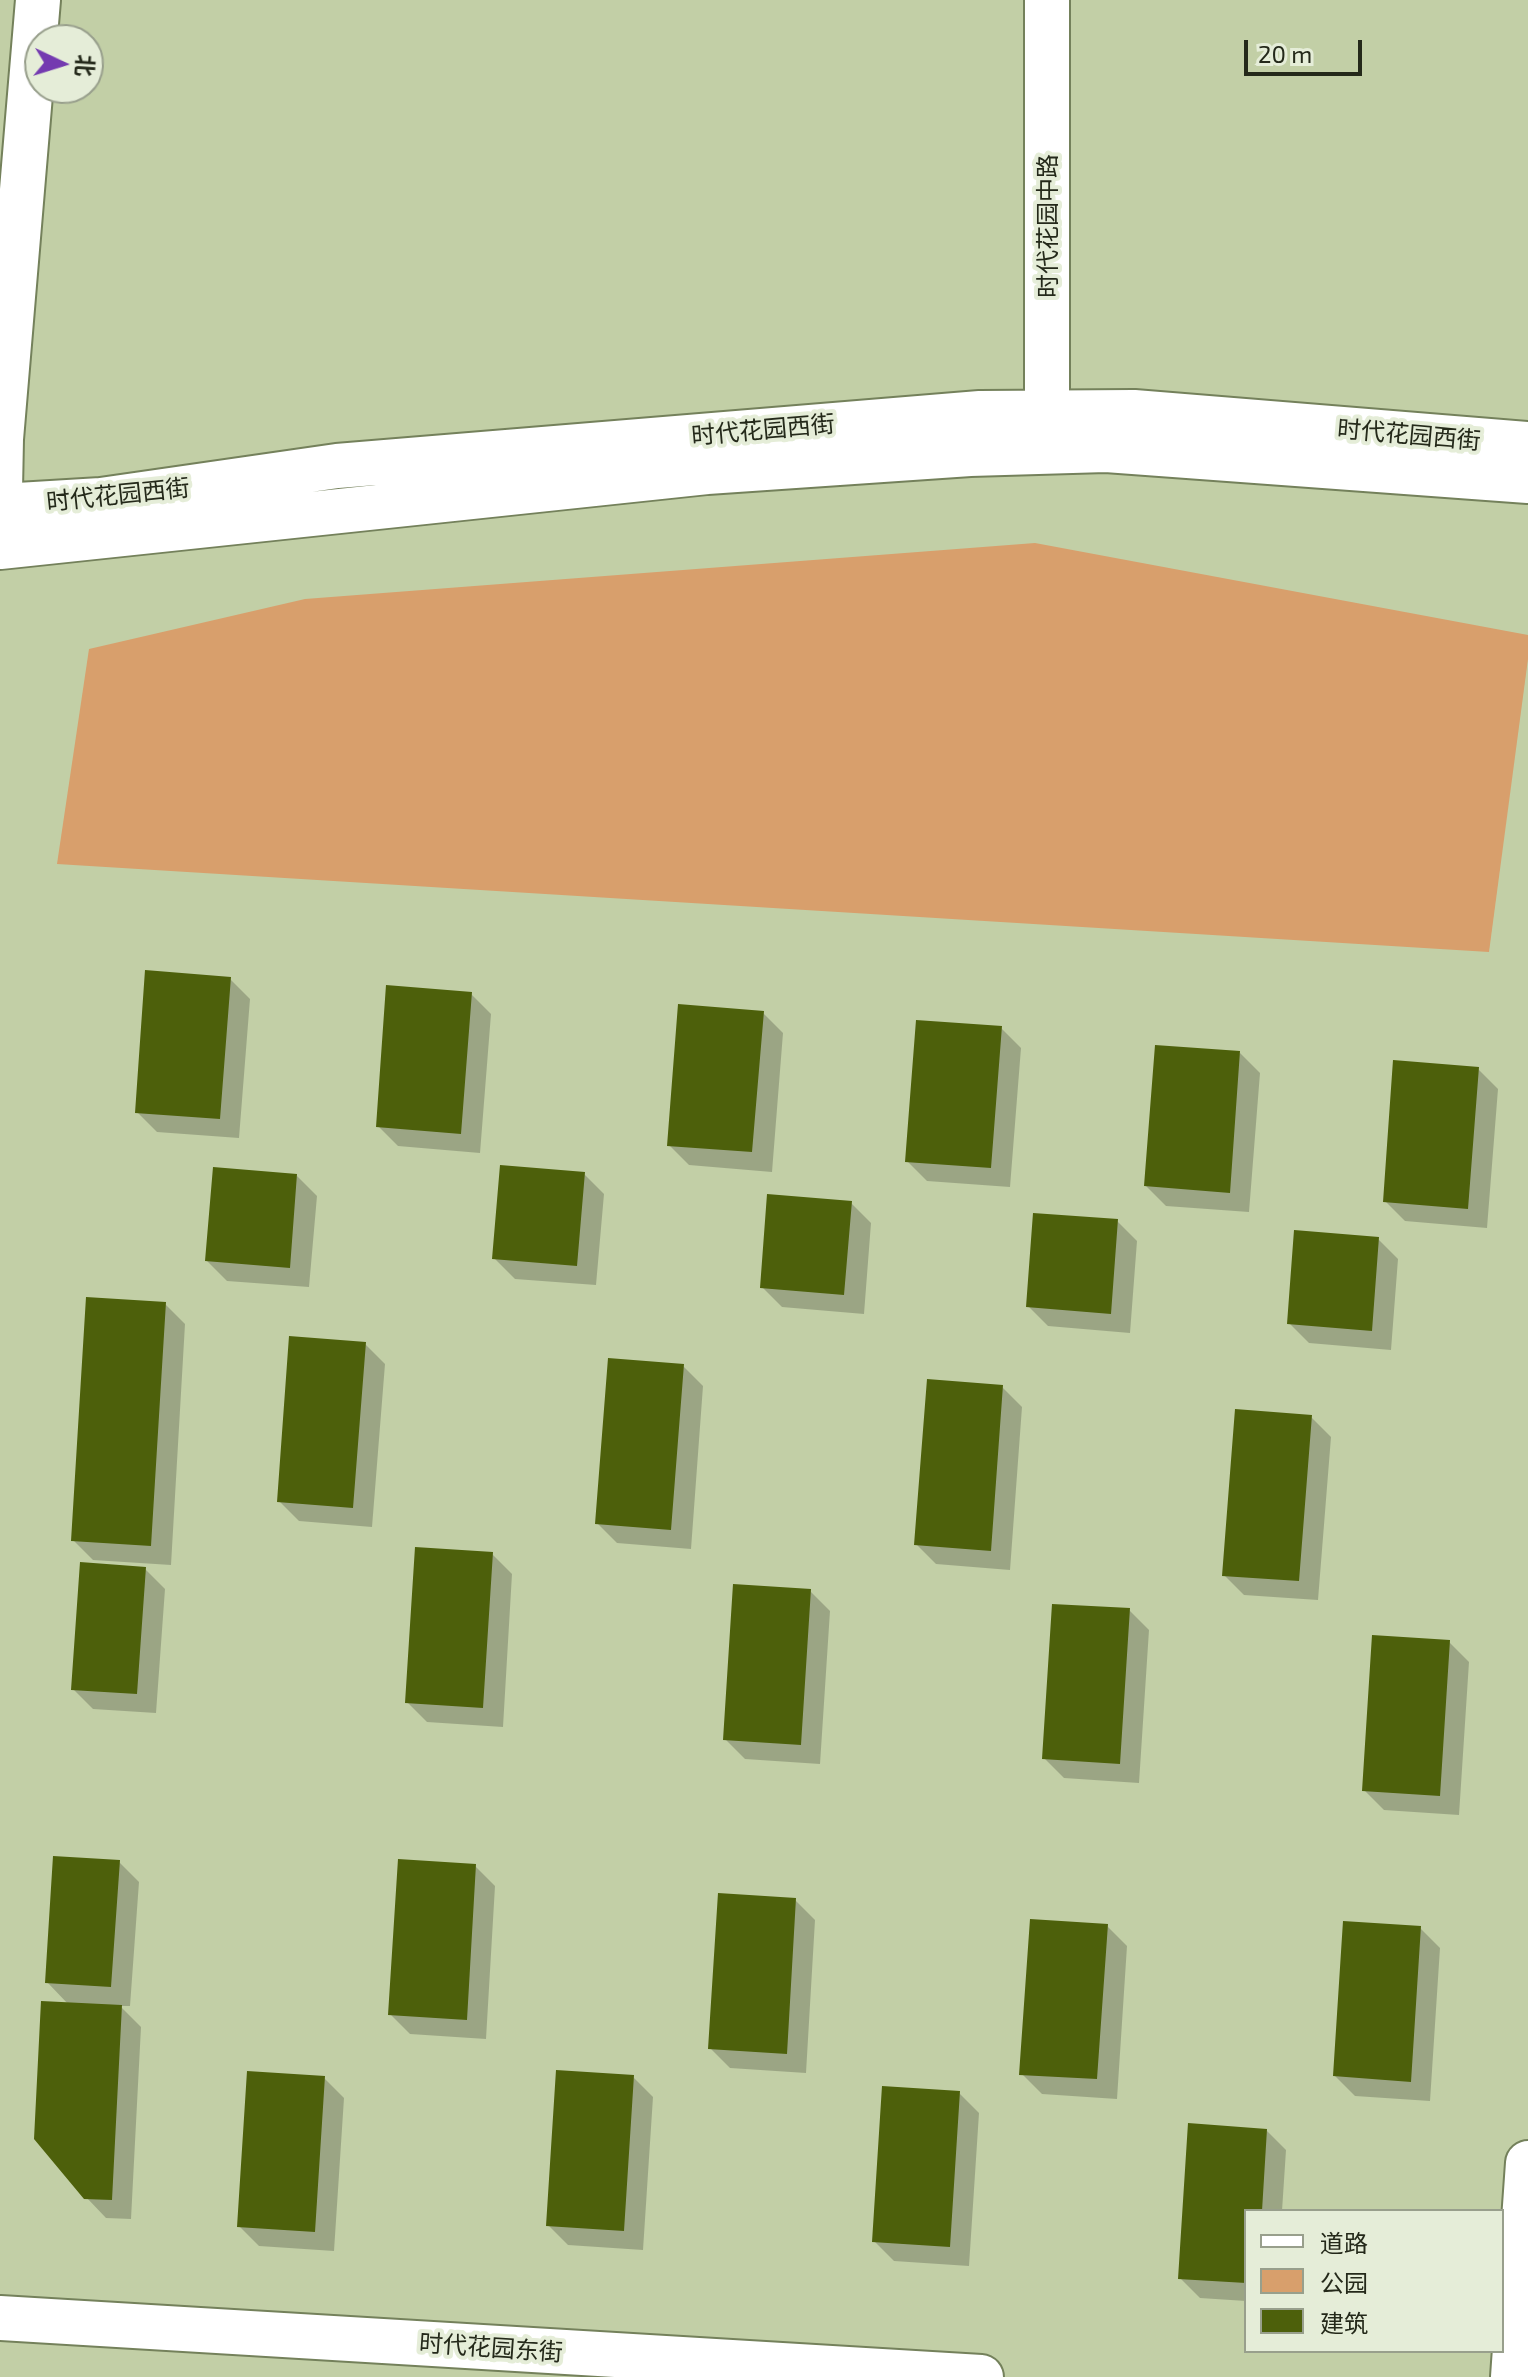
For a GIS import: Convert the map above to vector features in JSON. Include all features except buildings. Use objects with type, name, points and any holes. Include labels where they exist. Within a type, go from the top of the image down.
[{"type":"street","points":[[0,490],[2,423],[38,0]]},
{"type":"street","name":"时代花园中路","points":[[1046,431],[1047,0]]},
{"type":"street","name":"时代花园西街","points":[[0,547],[707,472],[970,454],[1046,431],[1134,412],[1528,444]]},
{"type":"street","name":"时代花园西街","points":[[0,506],[101,500],[337,466],[980,413],[1106,450],[1528,481]]},
{"type":"street","points":[[1513,2377],[1528,2163]]},
{"type":"street","name":"时代花园东街","points":[[0,2318],[981,2377]]},
{"type":"green space","points":[[1035,543],[1528,635],[1528,659],[1489,952],[57,864],[89,649],[305,599]]}]
